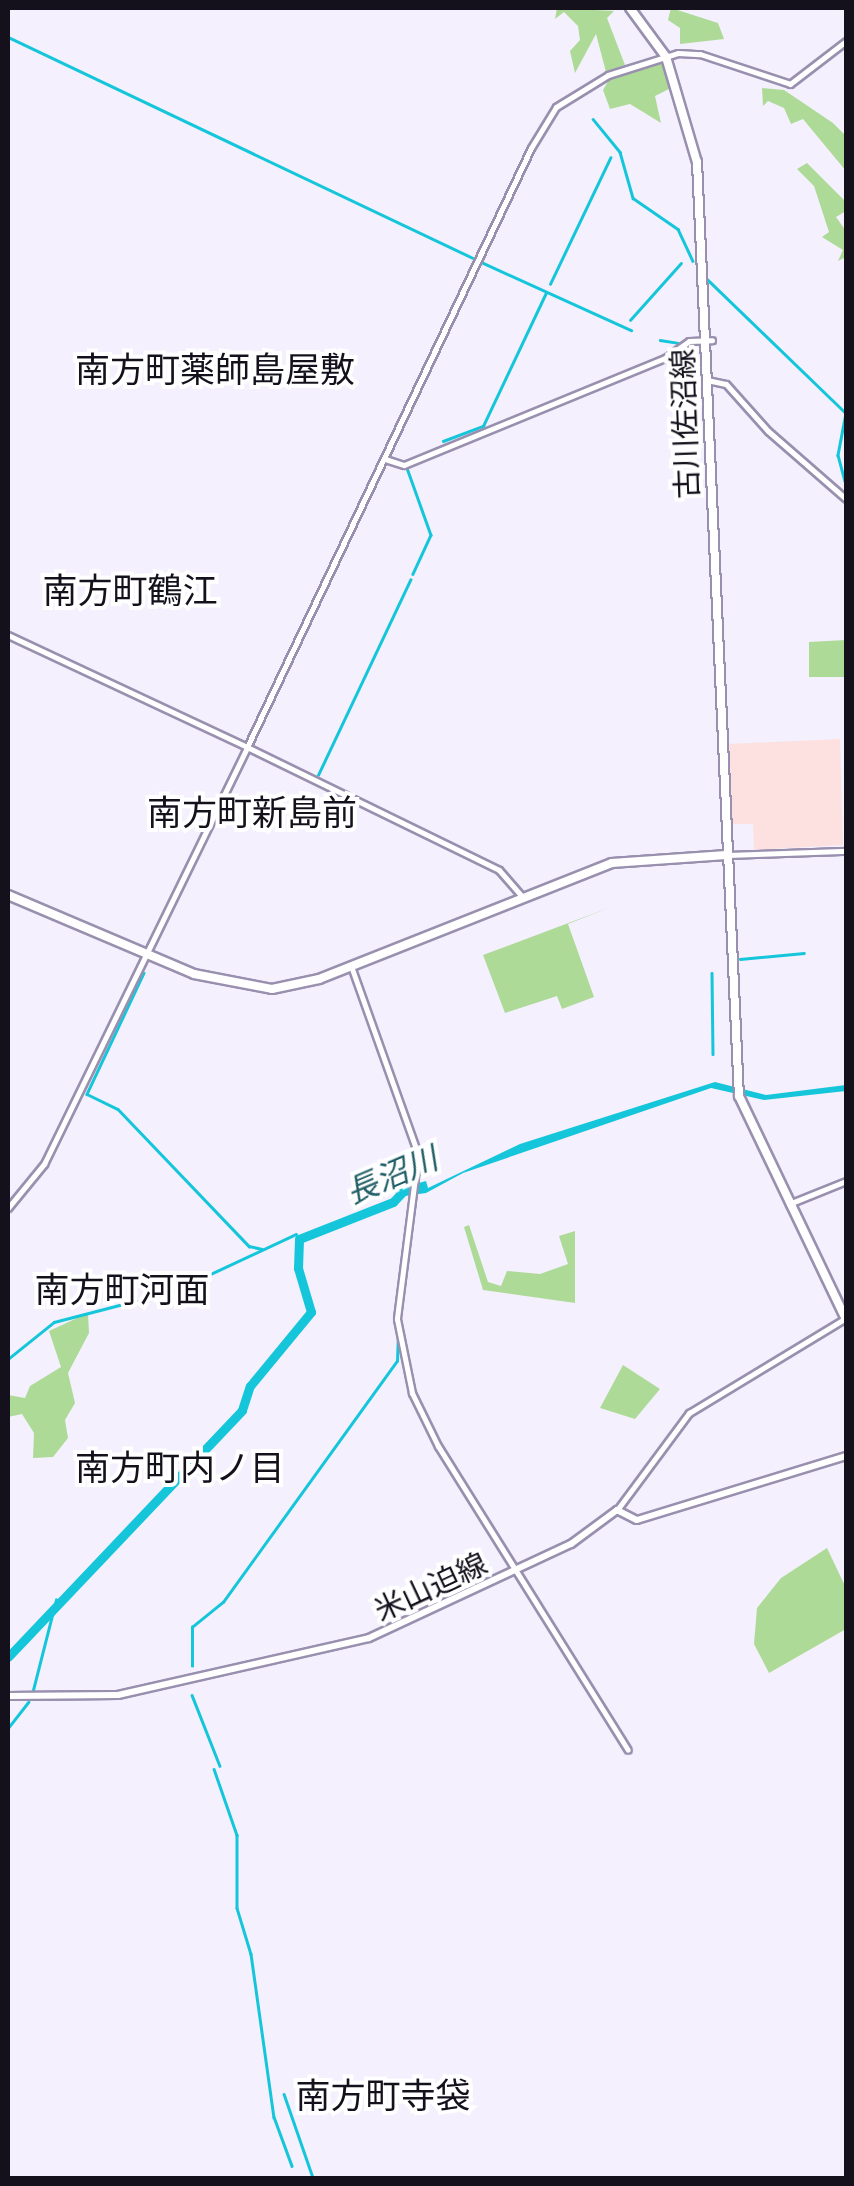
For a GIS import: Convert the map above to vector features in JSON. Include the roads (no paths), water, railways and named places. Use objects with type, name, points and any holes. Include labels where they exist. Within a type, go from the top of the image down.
[{"type":"main road","name":"古川佐沼線","points":[[630,8],[666,57],[695,148],[707,339],[704,380],[739,1096],[846,1318]]},
{"type":"main road","points":[[8,895],[144,955],[256,989],[300,985],[612,863],[726,856]]},
{"type":"main road","points":[[617,1510],[637,1520],[846,1456]]},
{"type":"main road","name":"米山迫線","points":[[8,1696],[90,1698],[206,1676],[385,1633],[582,1538],[617,1510]]},
{"type":"street","points":[[8,1208],[44,1164],[543,123],[580,89],[666,57],[700,54],[790,84],[846,41]]},
{"type":"street","points":[[385,459],[404,465],[707,339]]},
{"type":"street","points":[[704,380],[726,384],[768,431],[846,499]]},
{"type":"street","points":[[8,635],[499,870],[522,896]]},
{"type":"street","points":[[726,856],[846,850]]},
{"type":"street","points":[[351,966],[413,1131],[417,1194],[398,1307],[406,1376],[432,1437],[628,1750]]},
{"type":"street","points":[[789,1204],[846,1181]]},
{"type":"street","points":[[617,1510],[689,1413],[846,1318]]},
{"type":"water","points":[[715,1082],[766,1095],[846,1085],[846,1091],[764,1100],[711,1088],[463,1173],[426,1193],[398,1197],[394,1190],[426,1181],[428,1188],[520,1144]]},
{"type":"waterway","points":[[8,37],[473,258]]},
{"type":"waterway","points":[[593,119],[620,152],[633,198],[678,229],[693,261]]},
{"type":"waterway","points":[[550,284],[610,158]]},
{"type":"waterway","points":[[481,262],[631,330]]},
{"type":"waterway","points":[[630,320],[681,263]]},
{"type":"waterway","points":[[706,278],[846,413],[838,455],[846,484]]},
{"type":"waterway","points":[[443,441],[483,426],[546,293]]},
{"type":"waterway","points":[[660,340],[678,343]]},
{"type":"waterway","points":[[407,468],[431,535],[413,574]]},
{"type":"waterway","points":[[318,775],[410,580]]},
{"type":"waterway","points":[[740,959],[804,953]]},
{"type":"waterway","points":[[144,973],[87,1094],[118,1109],[249,1246],[262,1249]]},
{"type":"waterway","points":[[712,973],[713,1054]]},
{"type":"waterway","name":"長沼川","points":[[8,1657],[242,1410],[250,1386],[311,1312],[298,1268],[299,1239],[393,1202],[405,1189]]},
{"type":"waterway","points":[[396,1308],[406,1232]]},
{"type":"waterway","points":[[134,1302],[159,1298],[296,1234]]},
{"type":"waterway","points":[[8,1359],[54,1322],[127,1303]]},
{"type":"waterway","points":[[192,1666],[192,1627],[223,1602],[397,1361],[398,1336]]},
{"type":"waterway","points":[[33,1690],[56,1600]]},
{"type":"waterway","points":[[192,1695],[220,1766]]},
{"type":"waterway","points":[[8,1728],[28,1702]]},
{"type":"waterway","points":[[214,1769],[237,1835],[237,1908],[251,1954],[274,2117],[292,2166]]},
{"type":"waterway","points":[[284,2094],[312,2175]]},
{"type":"district","name":"南方町薬師島屋敷","points":[[215,368]]},
{"type":"district","name":"南方町鶴江","points":[[130,589]]},
{"type":"district","name":"南方町新島前","points":[[252,811]]},
{"type":"district","name":"南方町河面","points":[[122,1288]]},
{"type":"district","name":"南方町内ノ目","points":[[180,1466]]},
{"type":"district","name":"南方町寺袋","points":[[383,2094]]}]
